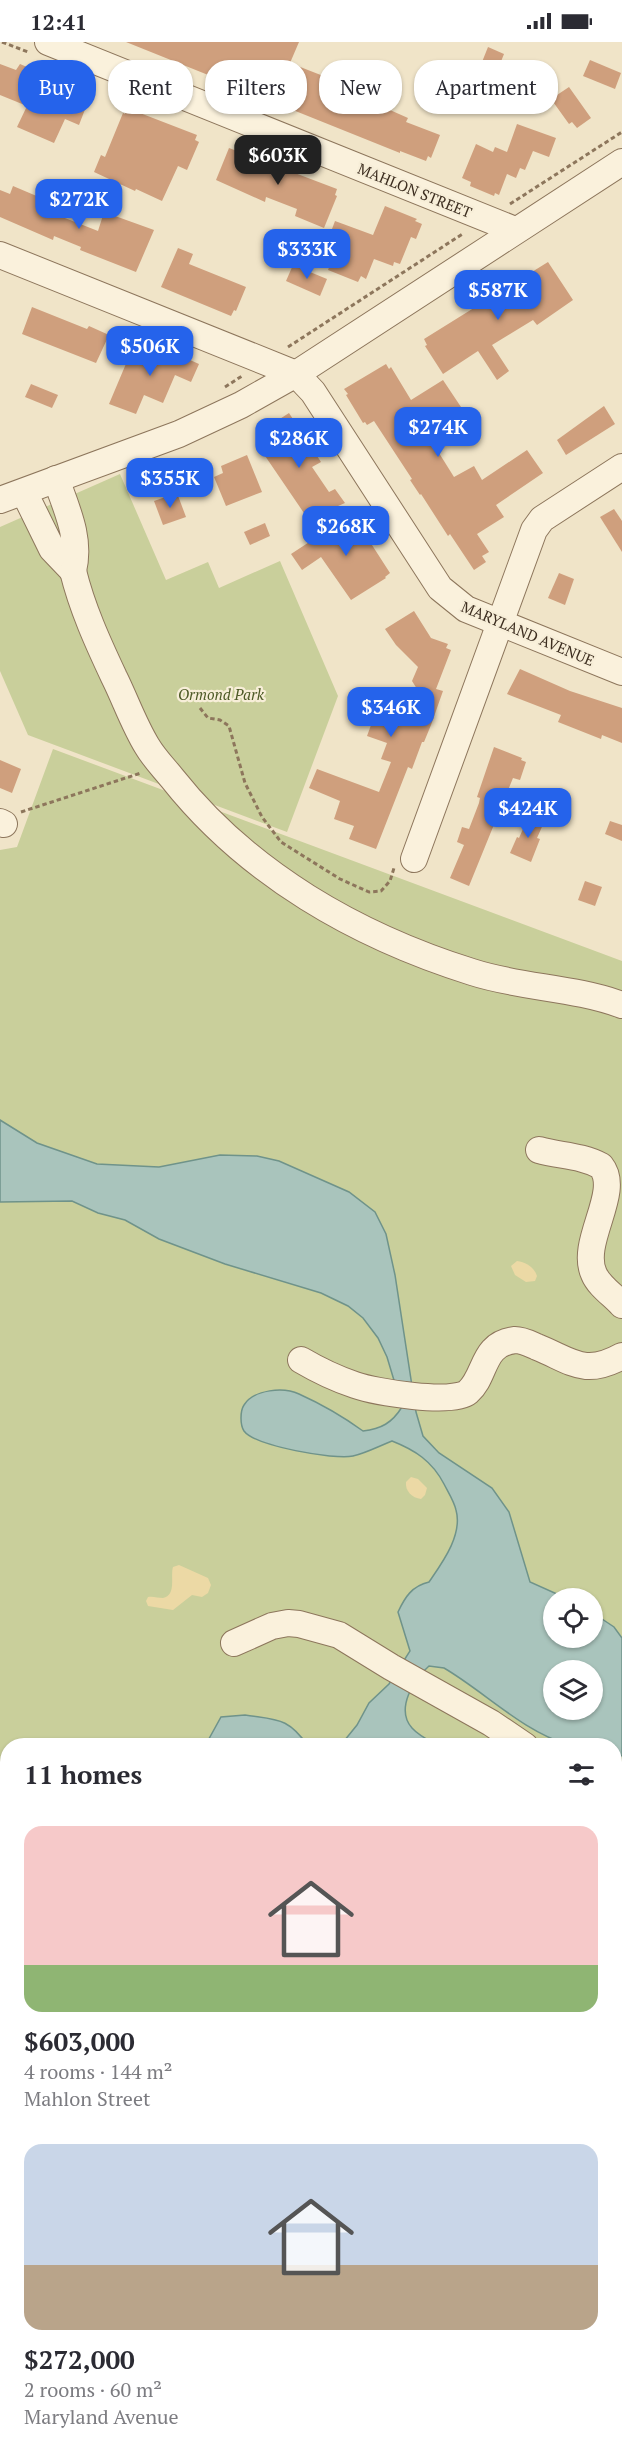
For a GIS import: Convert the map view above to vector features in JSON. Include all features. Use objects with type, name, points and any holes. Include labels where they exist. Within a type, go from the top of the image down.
[{"type":"street","name":"MAHLON STREET","points":[[48,42],[515,230]]},
{"type":"street","points":[[0,500],[179,434],[241,405],[296,374],[622,162]]},
{"type":"street","name":"MARYLAND AVENUE","points":[[0,255],[296,374],[313,392],[440,588],[466,609],[622,672]]},
{"type":"street","points":[[405,860],[500,623],[534,530],[543,519],[622,467]]},
{"type":"street","points":[[56,479],[76,537],[77,557],[73,571],[78,593],[105,659],[147,746],[196,809],[241,850],[297,892],[357,926],[473,973],[510,982],[574,991],[622,1005]]},
{"type":"street","points":[[24,492],[52,549],[73,571]]},
{"type":"street","points":[[539,1150],[581,1158],[601,1166],[617,1182],[617,1193],[596,1249],[592,1268],[598,1280],[622,1305]]},
{"type":"street","points":[[301,1360],[357,1386],[391,1393],[448,1399],[465,1394],[473,1386],[492,1351],[512,1341],[529,1343],[566,1360],[588,1367],[603,1366],[622,1356]]},
{"type":"street","points":[[234,1643],[272,1626],[299,1624],[344,1636],[391,1667],[491,1723],[513,1738]]},
{"type":"path","points":[[224,387],[622,132]]},
{"type":"path","points":[[200,708],[208,718],[220,720],[229,726],[245,783],[262,817],[281,842],[340,879],[369,892],[381,891],[405,860]]},
{"type":"path","points":[[8,820],[163,766]]},
{"type":"green space","name":"Ormond Park","points":[[120,474],[166,580],[208,562],[219,588],[280,561],[338,696],[287,832],[28,735],[0,671],[0,527]]},
{"type":"green space","points":[[53,749],[622,961],[622,1738],[0,1738],[0,850],[17,847]]},
{"type":"sand","points":[[517,1261],[532,1268],[537,1276],[535,1281],[526,1282],[515,1275],[511,1266]]},
{"type":"sand","points":[[411,1477],[418,1479],[427,1488],[421,1499],[412,1496],[408,1491],[406,1482]]},
{"type":"sand","points":[[179,1565],[208,1578],[211,1585],[208,1593],[202,1597],[192,1595],[173,1610],[148,1606],[146,1601],[148,1597],[163,1598],[170,1593],[173,1567]]},
{"type":"water","points":[[0,1120],[37,1143],[97,1164],[159,1167],[220,1155],[257,1156],[279,1161],[349,1192],[375,1212],[386,1234],[395,1275],[416,1412],[423,1436],[439,1453],[492,1488],[509,1512],[530,1582],[543,1588],[543,1648],[603,1648],[603,1620],[614,1627],[622,1638],[622,1738],[550,1738],[520,1721],[444,1668],[429,1666],[418,1678],[408,1695],[405,1712],[412,1728],[425,1738],[346,1738],[357,1725],[369,1703],[389,1684],[410,1651],[398,1612],[410,1593],[418,1586],[429,1582],[450,1548],[457,1529],[455,1507],[434,1469],[422,1457],[400,1444],[392,1441],[358,1455],[343,1457],[296,1451],[251,1437],[244,1431],[241,1414],[244,1405],[255,1396],[278,1390],[299,1394],[363,1431],[375,1429],[386,1424],[402,1407],[387,1357],[378,1338],[363,1318],[348,1306],[321,1293],[225,1264],[159,1239],[125,1220],[98,1213],[72,1201],[0,1202]]},
{"type":"water","points":[[245,1715],[274,1719],[288,1725],[302,1738],[209,1738],[221,1717]]},
{"type":"building","points":[[126,42],[299,42],[291,60],[205,60],[205,74],[193,69],[193,60],[171,60]]},
{"type":"building","points":[[488,47],[504,54],[502,60],[483,60]]},
{"type":"building","points":[[590,60],[621,73],[615,89],[583,76]]},
{"type":"building","points":[[0,64],[16,70],[18,67],[18,102],[0,95]]},
{"type":"building","points":[[307,70],[319,74],[319,114],[399,114],[408,118],[406,122],[440,135],[431,158],[428,156],[426,161],[400,151],[400,153],[303,114],[307,114]]},
{"type":"building","points":[[569,87],[591,118],[577,128],[572,122],[569,124],[558,109],[558,94]]},
{"type":"building","points":[[23,114],[83,114],[79,125],[65,119],[54,143],[17,127]]},
{"type":"building","points":[[123,114],[143,114],[197,135],[195,140],[199,142],[187,170],[178,166],[162,201],[94,172],[101,155],[105,157]]},
{"type":"building","points":[[517,124],[556,138],[549,157],[533,151],[525,170],[520,168],[516,178],[507,174],[499,195],[495,193],[494,196],[470,186],[471,182],[462,178],[476,144],[493,152],[495,147],[507,152]]},
{"type":"building","points":[[229,148],[337,189],[335,195],[337,196],[324,228],[295,216],[297,209],[266,197],[265,202],[216,180]]},
{"type":"building","points":[[13,186],[46,200],[42,209],[98,231],[104,212],[154,230],[136,272],[80,250],[81,247],[54,236],[53,240],[0,217],[0,190],[10,194]]},
{"type":"building","points":[[385,206],[417,219],[415,221],[422,224],[416,239],[411,237],[400,264],[394,262],[393,266],[374,259],[366,279],[361,276],[358,282],[328,270],[340,241],[329,237],[335,221],[373,235]]},
{"type":"building","points":[[178,248],[193,254],[189,264],[246,287],[236,311],[234,310],[231,316],[161,287]]},
{"type":"building","points":[[548,262],[573,300],[537,325],[533,320],[492,345],[509,371],[497,380],[478,351],[443,374],[425,346],[427,345],[424,339]]},
{"type":"building","points":[[293,265],[327,279],[320,296],[286,281]]},
{"type":"building","points":[[32,307],[87,329],[89,326],[109,335],[96,363],[22,334]]},
{"type":"building","points":[[145,340],[199,364],[191,382],[175,375],[163,403],[144,395],[136,414],[109,404],[128,359],[136,362]]},
{"type":"building","points":[[386,364],[389,369],[391,367],[411,400],[443,380],[461,407],[435,423],[440,430],[429,437],[454,477],[474,466],[482,480],[527,450],[543,473],[496,505],[504,517],[477,534],[489,552],[482,556],[486,562],[474,570],[420,495],[374,421],[367,425],[363,423],[346,395],[348,394],[344,389]]},
{"type":"building","points":[[31,384],[58,395],[52,408],[25,397]]},
{"type":"building","points":[[604,406],[615,424],[566,455],[557,440]]},
{"type":"building","points":[[289,413],[321,462],[312,467],[329,492],[335,489],[345,503],[308,519],[259,447],[278,434],[272,424]]},
{"type":"building","points":[[247,455],[262,492],[226,506],[214,477],[223,473],[221,466]]},
{"type":"building","points":[[177,493],[186,517],[163,525],[154,501]]},
{"type":"building","points":[[614,509],[622,521],[622,552],[600,517]]},
{"type":"building","points":[[352,514],[390,573],[386,578],[351,600],[321,557],[302,570],[291,554]]},
{"type":"building","points":[[265,523],[270,536],[250,545],[244,532]]},
{"type":"building","points":[[559,573],[574,579],[565,605],[548,598]]},
{"type":"building","points":[[414,611],[431,638],[448,644],[446,648],[451,650],[436,689],[443,691],[431,725],[412,769],[408,767],[376,849],[349,839],[354,826],[334,819],[340,801],[309,788],[317,769],[379,792],[391,762],[381,759],[387,743],[367,736],[381,698],[398,704],[411,724],[431,711],[412,681],[418,667],[396,645],[385,629]]},
{"type":"building","points":[[520,669],[570,691],[622,708],[622,743],[602,735],[601,739],[558,722],[561,715],[507,694]]},
{"type":"building","points":[[494,747],[522,758],[521,760],[526,762],[520,780],[513,778],[469,886],[450,878],[464,845],[457,842],[462,827],[469,829],[479,803],[480,798],[477,797]]},
{"type":"building","points":[[0,760],[21,769],[12,793],[0,788]]},
{"type":"building","points":[[530,813],[545,820],[537,838],[540,839],[531,862],[510,853]]},
{"type":"building","points":[[610,821],[622,825],[622,841],[605,834]]},
{"type":"building","points":[[585,881],[602,887],[595,906],[578,900]]}]
